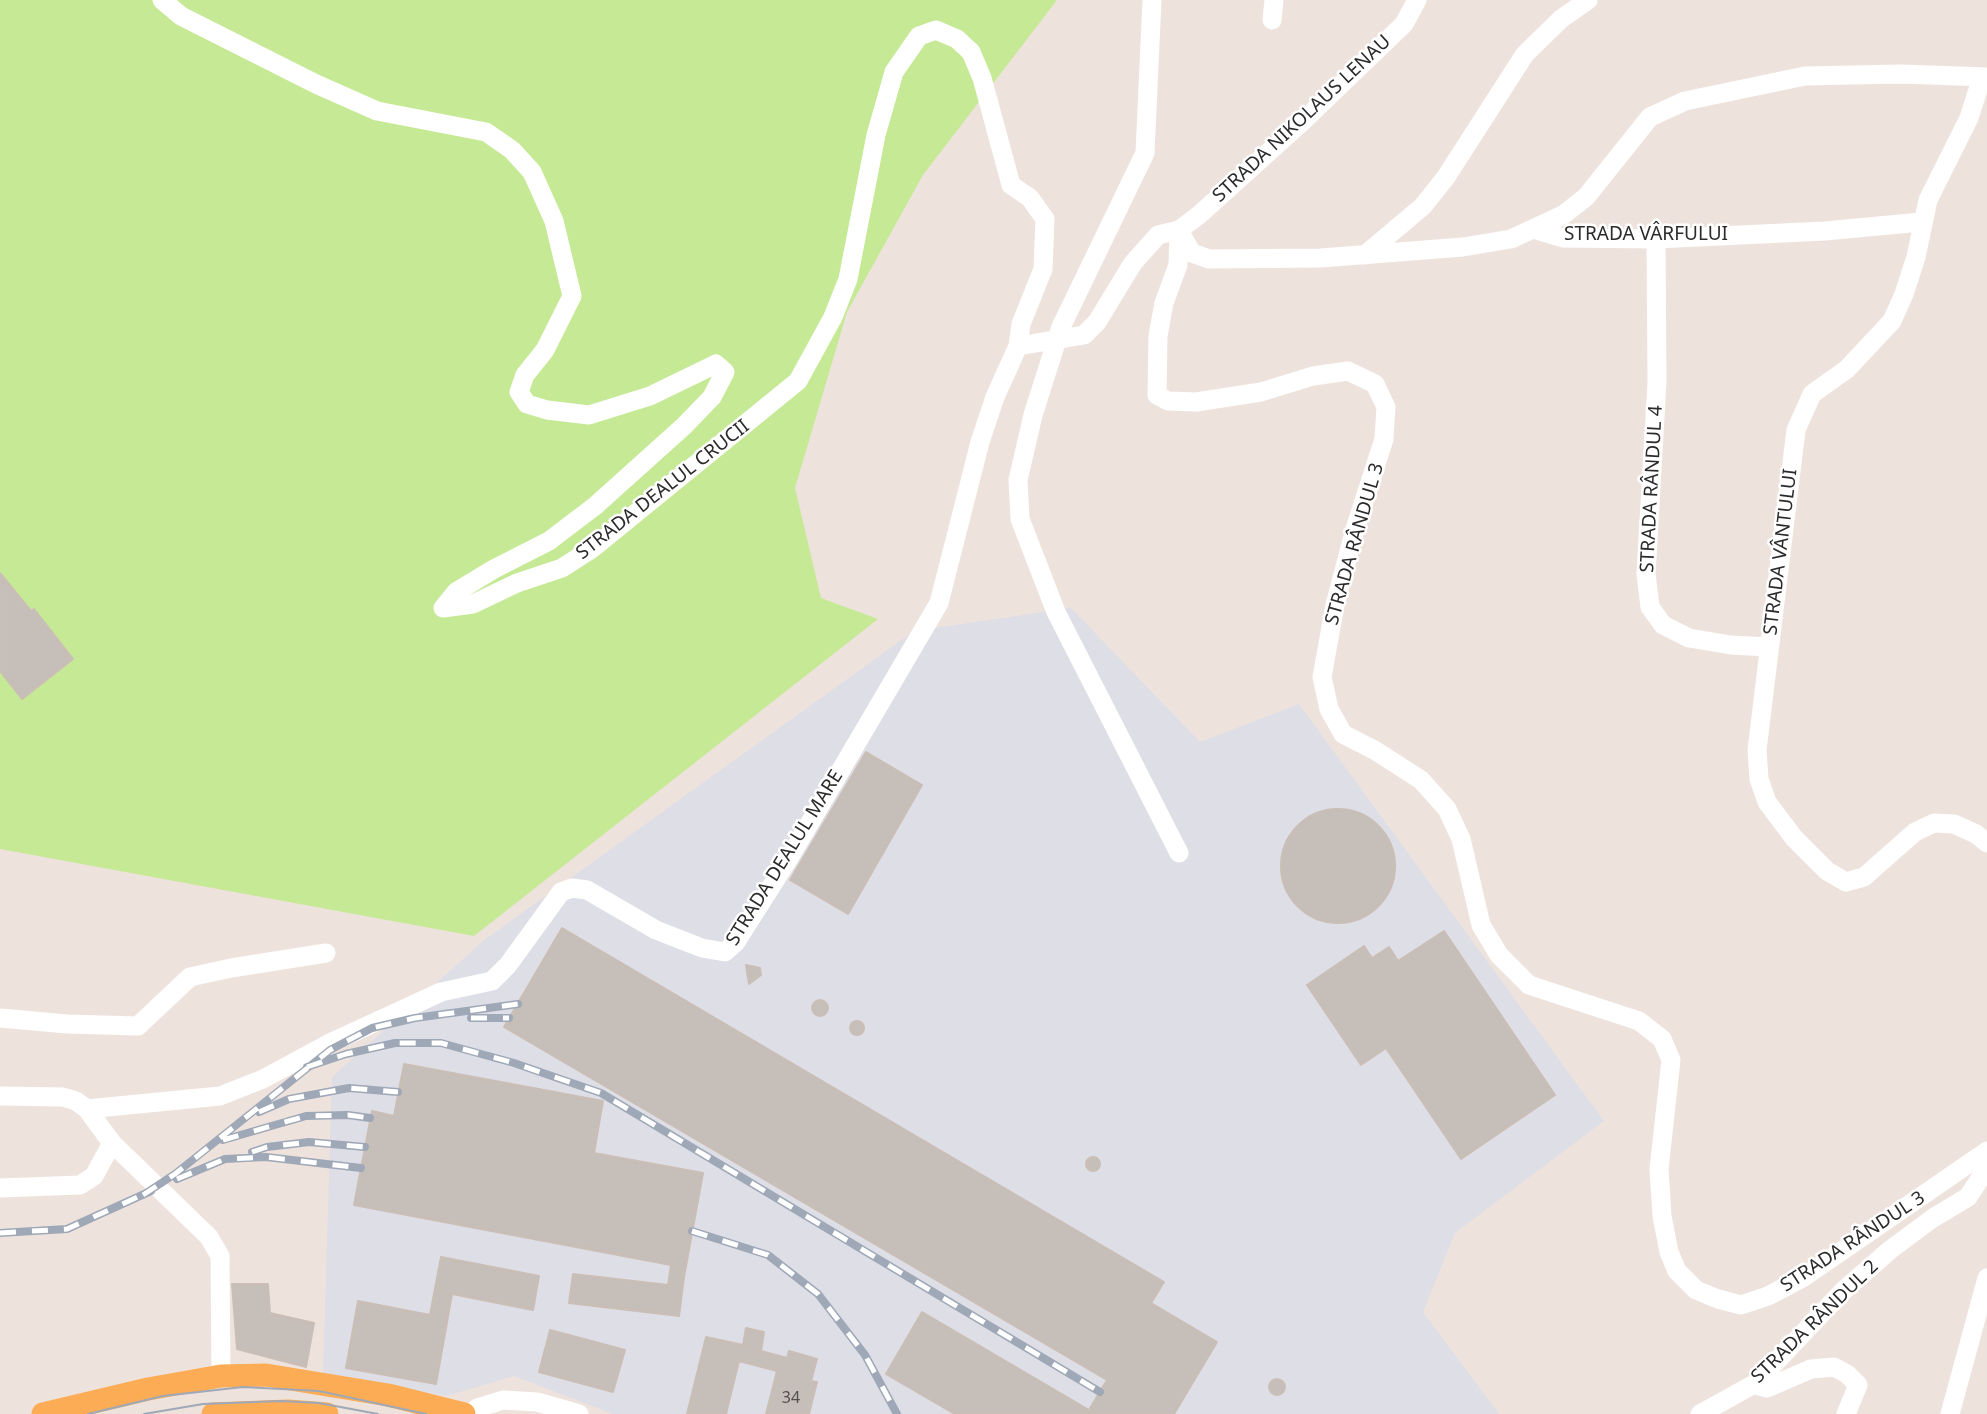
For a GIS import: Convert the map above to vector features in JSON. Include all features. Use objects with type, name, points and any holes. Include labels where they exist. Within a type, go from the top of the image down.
[{"type":"main road","points":[[43,1414],[148,1389],[221,1376],[278,1377],[388,1395],[464,1414]]},
{"type":"main road","points":[[214,1414],[288,1411],[327,1414]]},
{"type":"street","name":"STRADA DEALUL CRUCII","points":[[162,0],[181,16],[377,111],[486,132],[512,150],[532,172],[554,222],[572,296],[545,350],[525,375],[519,392],[527,404],[547,410],[589,415],[650,396],[716,363],[725,372],[712,397],[684,426],[595,506],[549,541],[456,592],[443,608],[473,604],[517,583],[562,568],[593,548],[798,381],[833,317],[848,279],[873,148],[894,72],[919,36],[936,30],[957,39],[971,52],[982,78],[1011,185],[1030,198],[1045,219],[1043,269],[1021,324],[1018,346]]},
{"type":"street","points":[[1152,0],[1145,153],[1061,327],[1032,415],[1018,480],[1020,519],[1056,612],[1179,853]]},
{"type":"street","points":[[1272,20],[1274,0]]},
{"type":"street","name":"STRADA NIKOLAUS LENAU","points":[[1018,346],[1084,335],[1097,322],[1133,263],[1158,235],[1179,230],[1221,196],[1404,23],[1417,0]]},
{"type":"street","points":[[1365,255],[1423,206],[1453,166],[1525,54],[1561,19],[1587,0]]},
{"type":"street","points":[[1179,230],[1192,253],[1209,259],[1321,258],[1464,247],[1511,239],[1563,215],[1586,197],[1650,117],[1685,100],[1805,76],[1901,74],[1984,77]]},
{"type":"street","name":"STRADA VÂNTULUI","points":[[1984,77],[1969,118],[1928,200],[1921,222],[1916,257],[1892,321],[1847,369],[1812,394],[1802,412],[1796,430],[1757,750],[1759,779],[1767,802],[1827,871],[1846,882],[1864,877],[1915,832],[1934,823],[1954,824],[1976,834],[1987,844]]},
{"type":"street","name":"STRADA VÂRFULUI","points":[[1533,229],[1563,238],[1656,239],[1825,231],[1921,222]]},
{"type":"street","name":"STRADA RÂNDUL 3","points":[[1179,230],[1178,265],[1164,303],[1158,336],[1157,395],[1168,401],[1196,402],[1261,392],[1313,376],[1348,371],[1375,384],[1387,407],[1384,439],[1355,529],[1335,605],[1322,677],[1329,709],[1343,734],[1376,751],[1420,780],[1447,808],[1461,839],[1480,925],[1499,955],[1529,985],[1639,1021],[1662,1039],[1671,1060],[1659,1169],[1662,1216],[1669,1252],[1677,1271],[1696,1290],[1718,1299],[1741,1305],[1768,1296],[1804,1277],[1987,1151]]},
{"type":"street","name":"STRADA RÂNDUL 4","points":[[1656,239],[1657,382],[1646,575],[1650,607],[1664,625],[1689,638],[1731,645],[1769,647]]},
{"type":"street","name":"STRADA DEALUL MARE","points":[[87,1109],[220,1096],[263,1079],[328,1044],[441,992],[492,981],[508,965],[561,891],[572,888],[587,890],[656,930],[702,948],[725,952],[736,942],[788,860],[939,603],[980,442],[995,397],[1018,346]]},
{"type":"street","points":[[0,1018],[67,1024],[138,1026],[190,977],[326,953]]},
{"type":"street","points":[[0,1096],[64,1097],[76,1101],[87,1109],[112,1143],[209,1237],[220,1256],[221,1376]]},
{"type":"street","points":[[0,1188],[80,1185],[93,1176],[112,1143]]},
{"type":"street","name":"STRADA RÂNDUL 2","points":[[1700,1414],[1756,1383],[1843,1291],[1889,1250],[1968,1197],[1987,1168]]},
{"type":"street","points":[[1950,1414],[1987,1278]]},
{"type":"street","points":[[1756,1383],[1767,1388],[1811,1369],[1834,1367],[1847,1374],[1858,1385],[1846,1414]]},
{"type":"street","points":[[471,1414],[477,1408],[503,1400],[537,1402],[579,1414]]},
{"type":"shaded area","points":[[1071,608],[1200,742],[1299,704],[1604,1121],[1455,1233],[1423,1312],[1499,1414],[613,1414],[514,1376],[446,1396],[323,1374],[332,1077],[483,941],[914,631]]},
{"type":"green space","points":[[0,0],[1057,0],[923,175],[847,312],[795,488],[821,598],[878,619],[474,936],[0,849]]},
{"type":"building","points":[[0,573],[31,611],[34,609],[73,659],[22,699],[0,671]]},
{"type":"building","points":[[866,752],[922,785],[848,914],[790,880]]},
{"type":"building","points":[[1338,809],[1360,813],[1370,818],[1386,834],[1391,844],[1395,866],[1391,888],[1386,898],[1370,914],[1360,919],[1338,923],[1316,919],[1306,914],[1290,898],[1285,888],[1281,866],[1285,844],[1290,834],[1306,818],[1316,813]]},
{"type":"building","points":[[562,928],[1164,1282],[1151,1303],[1217,1342],[1174,1414],[955,1414],[886,1374],[922,1312],[1089,1410],[1107,1380],[504,1027]]},
{"type":"building","points":[[1444,931],[1555,1095],[1461,1159],[1386,1048],[1361,1065],[1307,985],[1364,946],[1372,958],[1389,947],[1398,961]]},
{"type":"building","points":[[746,965],[760,968],[761,975],[749,984]]},
{"type":"building","points":[[820,1000],[826,1002],[826,1014],[820,1016],[814,1014],[812,1008],[814,1002]]},
{"type":"building","points":[[854,1021],[860,1021],[864,1028],[860,1035],[854,1035],[850,1031],[850,1025]]},
{"type":"building","points":[[404,1064],[603,1101],[594,1153],[703,1173],[679,1316],[569,1303],[573,1274],[668,1285],[671,1265],[354,1205],[372,1111],[394,1116]]},
{"type":"building","points":[[1090,1157],[1096,1157],[1100,1164],[1096,1171],[1090,1171],[1086,1167],[1086,1161]]},
{"type":"building","points":[[441,1257],[539,1276],[533,1310],[452,1294],[436,1384],[346,1368],[358,1301],[430,1315]]},
{"type":"building","points":[[232,1284],[268,1284],[270,1313],[314,1323],[306,1367],[237,1349]]},
{"type":"building","points":[[746,1328],[764,1332],[761,1351],[787,1358],[789,1351],[817,1359],[811,1381],[817,1382],[809,1414],[766,1414],[777,1371],[739,1361],[726,1414],[687,1414],[706,1337],[743,1345]]},
{"type":"building","points":[[550,1330],[625,1350],[613,1392],[539,1372]]},
{"type":"building","points":[[1277,1379],[1283,1381],[1283,1393],[1277,1395],[1271,1393],[1269,1387],[1271,1381]]},
{"type":"tram line","points":[[88,1414],[163,1396],[243,1387],[319,1391],[426,1414]]},
{"type":"tram line","points":[[144,1414],[203,1404],[281,1401],[319,1403],[378,1414]]},
{"type":"railway","points":[[143,1195],[175,1174],[330,1050],[372,1028],[415,1018],[518,1004]]},
{"type":"railway","points":[[471,1018],[509,1018]]},
{"type":"railway","points":[[307,1067],[346,1054],[395,1043],[441,1043],[514,1063],[601,1093],[1100,1392]]},
{"type":"railway","points":[[259,1112],[289,1099],[349,1088],[398,1092]]},
{"type":"railway","points":[[223,1140],[306,1116],[348,1115],[370,1118]]},
{"type":"railway","points":[[252,1152],[267,1147],[309,1142],[365,1147]]},
{"type":"railway","points":[[177,1179],[225,1159],[266,1157],[361,1168]]},
{"type":"railway","points":[[0,1233],[67,1229],[151,1191]]},
{"type":"railway","points":[[692,1231],[768,1255],[818,1294],[865,1355],[897,1414]]}]
